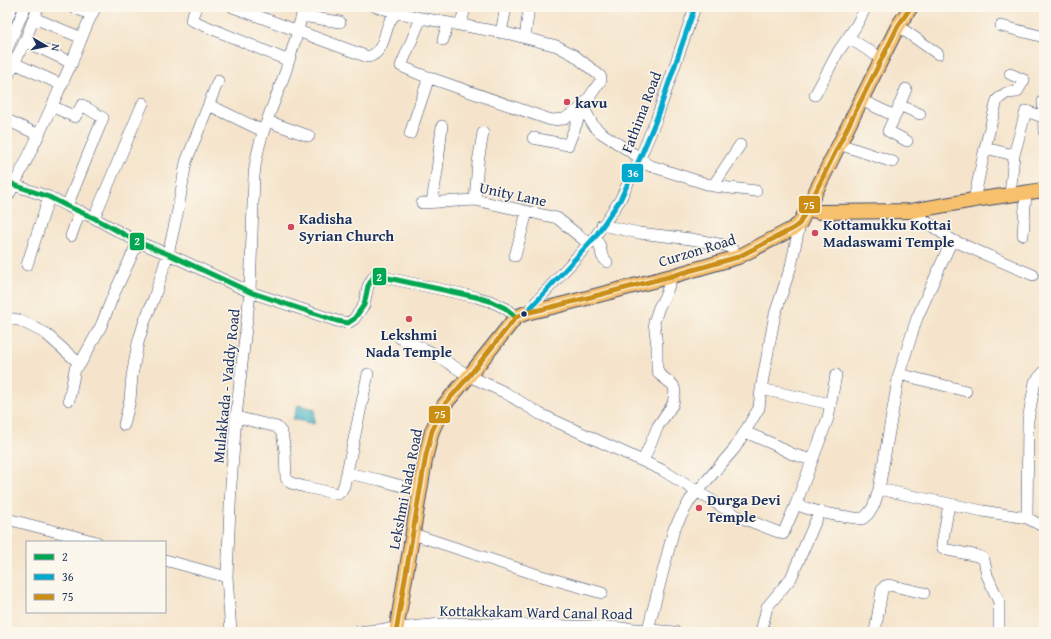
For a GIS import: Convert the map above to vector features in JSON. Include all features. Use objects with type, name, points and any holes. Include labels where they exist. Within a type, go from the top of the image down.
[{"type":"main road","points":[[800,223],[898,26],[911,7]]},
{"type":"main road","points":[[807,209],[820,212],[911,210],[1044,190]]},
{"type":"main road","name":"Curzon Road","points":[[521,315],[672,276],[738,257],[794,228],[800,223]]},
{"type":"main road","name":"Lekshmi Nada Road","points":[[397,630],[426,455],[432,431],[444,405],[521,315]]},
{"type":"street","points":[[7,19],[12,7]]},
{"type":"street","points":[[7,49],[25,7]]},
{"type":"street","points":[[7,78],[25,41],[38,7]]},
{"type":"street","points":[[7,198],[11,182],[39,135],[94,11],[72,7]]},
{"type":"street","points":[[196,7],[192,20],[289,61]]},
{"type":"street","points":[[232,7],[368,57],[373,56],[378,51],[389,23],[394,16],[401,13]]},
{"type":"street","points":[[376,7],[421,18],[501,33],[557,46],[574,55],[600,76],[601,80],[584,105],[568,145],[533,138]]},
{"type":"street","points":[[461,25],[465,7]]},
{"type":"street","points":[[501,33],[506,7]]},
{"type":"street","points":[[524,38],[530,7]]},
{"type":"street","name":"Fathima Road","points":[[521,315],[592,241],[620,200],[656,120],[695,7]]},
{"type":"street","points":[[815,95],[838,52],[849,38],[866,7]]},
{"type":"street","points":[[303,11],[340,22]]},
{"type":"street","name":"Mulakkada - Vaddy Road","points":[[231,632],[227,577],[236,418],[250,292],[255,162],[265,126],[289,61],[303,11]]},
{"type":"street","points":[[34,18],[82,38]]},
{"type":"street","points":[[421,18],[401,66],[551,120],[564,119],[584,107]]},
{"type":"street","points":[[443,40],[448,23]]},
{"type":"street","points":[[898,26],[938,54]]},
{"type":"street","points":[[1002,26],[1044,37]]},
{"type":"street","points":[[849,38],[882,58]]},
{"type":"street","points":[[25,41],[72,63]]},
{"type":"street","points":[[14,63],[62,85]]},
{"type":"street","points":[[974,200],[997,100],[1006,93],[1017,92],[1024,80],[1010,74]]},
{"type":"street","points":[[410,134],[429,77]]},
{"type":"street","points":[[124,425],[130,400],[132,376],[138,342],[168,254],[178,210],[186,162],[218,81]]},
{"type":"street","points":[[906,90],[888,131],[907,141]]},
{"type":"street","points":[[861,100],[895,116]]},
{"type":"street","points":[[1043,101],[1044,131]]},
{"type":"street","points":[[94,218],[143,103]]},
{"type":"street","points":[[52,106],[75,117],[82,105],[103,118],[68,206]]},
{"type":"street","points":[[209,105],[265,126],[309,136]]},
{"type":"street","points":[[899,106],[920,114]]},
{"type":"street","points":[[584,107],[592,125],[648,165],[713,186],[756,191]]},
{"type":"street","points":[[1010,195],[1014,155],[1026,111],[1043,117]]},
{"type":"street","points":[[7,120],[39,135]]},
{"type":"street","name":"Unity Lane","points":[[442,126],[437,171],[427,203],[475,200],[557,218],[592,241]]},
{"type":"street","points":[[475,200],[478,162],[483,133]]},
{"type":"street","points":[[839,144],[893,162]]},
{"type":"street","points":[[713,186],[740,145]]},
{"type":"street","points":[[985,148],[1014,155]]},
{"type":"street","points":[[11,182],[80,211],[138,242],[168,254],[250,292],[337,321],[348,323],[354,319],[364,305],[368,286],[374,276],[476,296],[521,315]]},
{"type":"street","points":[[1024,235],[1026,192]]},
{"type":"street","points":[[27,265],[49,197]]},
{"type":"street","points":[[911,210],[952,240],[1033,275]]},
{"type":"street","points":[[71,236],[80,211]]},
{"type":"street","points":[[515,256],[527,212]]},
{"type":"street","points":[[648,629],[674,529],[690,500],[736,448],[759,408],[774,314],[791,266],[800,223]]},
{"type":"street","points":[[602,225],[639,233],[691,239],[724,245],[731,248],[738,257]]},
{"type":"street","points":[[796,504],[820,512],[862,519],[874,507],[879,489],[900,374],[917,318],[952,240]]},
{"type":"street","points":[[592,241],[600,246],[602,256],[607,262]]},
{"type":"street","points":[[69,400],[75,369],[80,364],[101,326],[138,242]]},
{"type":"street","points":[[643,461],[658,426],[673,404],[676,391],[673,385],[659,374],[657,368],[657,346],[654,322],[672,276]]},
{"type":"street","points":[[7,318],[19,320],[45,333],[80,364]]},
{"type":"street","points":[[400,338],[431,352],[469,376],[504,392],[540,414],[662,470],[737,516],[783,534],[796,504],[828,418],[836,375]]},
{"type":"street","points":[[1027,518],[1028,420],[1035,382],[1043,371]]},
{"type":"street","points":[[236,418],[277,427],[282,433],[285,451],[286,478],[291,483],[338,494],[342,491],[344,486],[368,374]]},
{"type":"street","points":[[900,374],[966,391]]},
{"type":"street","points":[[761,389],[831,404]]},
{"type":"street","points":[[745,432],[792,454],[812,460]]},
{"type":"street","points":[[347,473],[420,491]]},
{"type":"street","points":[[879,489],[983,511],[1027,518],[1044,527]]},
{"type":"street","points":[[949,504],[942,544],[943,548],[978,556],[984,560],[987,575],[999,602],[999,632]]},
{"type":"street","points":[[761,632],[767,607],[791,578],[820,512]]},
{"type":"street","points":[[7,519],[93,541]]},
{"type":"street","points":[[413,534],[538,575],[602,593]]},
{"type":"street","points":[[166,560],[227,577]]},
{"type":"street","points":[[875,632],[882,590],[885,586],[889,585],[924,594]]},
{"type":"street","name":"Kottakkakam Ward Canal Road","points":[[356,632],[397,630],[452,623],[601,627],[675,632]]},
{"type":"water","points":[[298,405],[315,409],[314,424],[293,419]]},
{"type":"transit line","name":"36","points":[[526,313],[595,237],[620,200],[656,120],[695,7]]},
{"type":"transit line","name":"75","points":[[396,632],[426,455],[432,431],[444,405],[516,317],[526,313],[672,276],[738,257],[794,228],[800,223],[898,26],[911,7]]},
{"type":"transit line","name":"2","points":[[7,180],[14,185],[49,197],[94,218],[138,242],[168,254],[250,292],[337,321],[348,323],[354,319],[364,305],[368,286],[374,276],[490,301],[505,308],[516,317]]},
{"type":"place","name":"kavu","points":[[567,102]]},
{"type":"place","name":"Kadisha Syrian Church","points":[[291,227]]},
{"type":"place","name":"Kottamukku Kottai Madaswami Temple","points":[[815,233]]},
{"type":"place","name":"Lekshmi Nada Temple","points":[[409,319]]},
{"type":"place","name":"Durga Devi Temple","points":[[699,508]]}]
